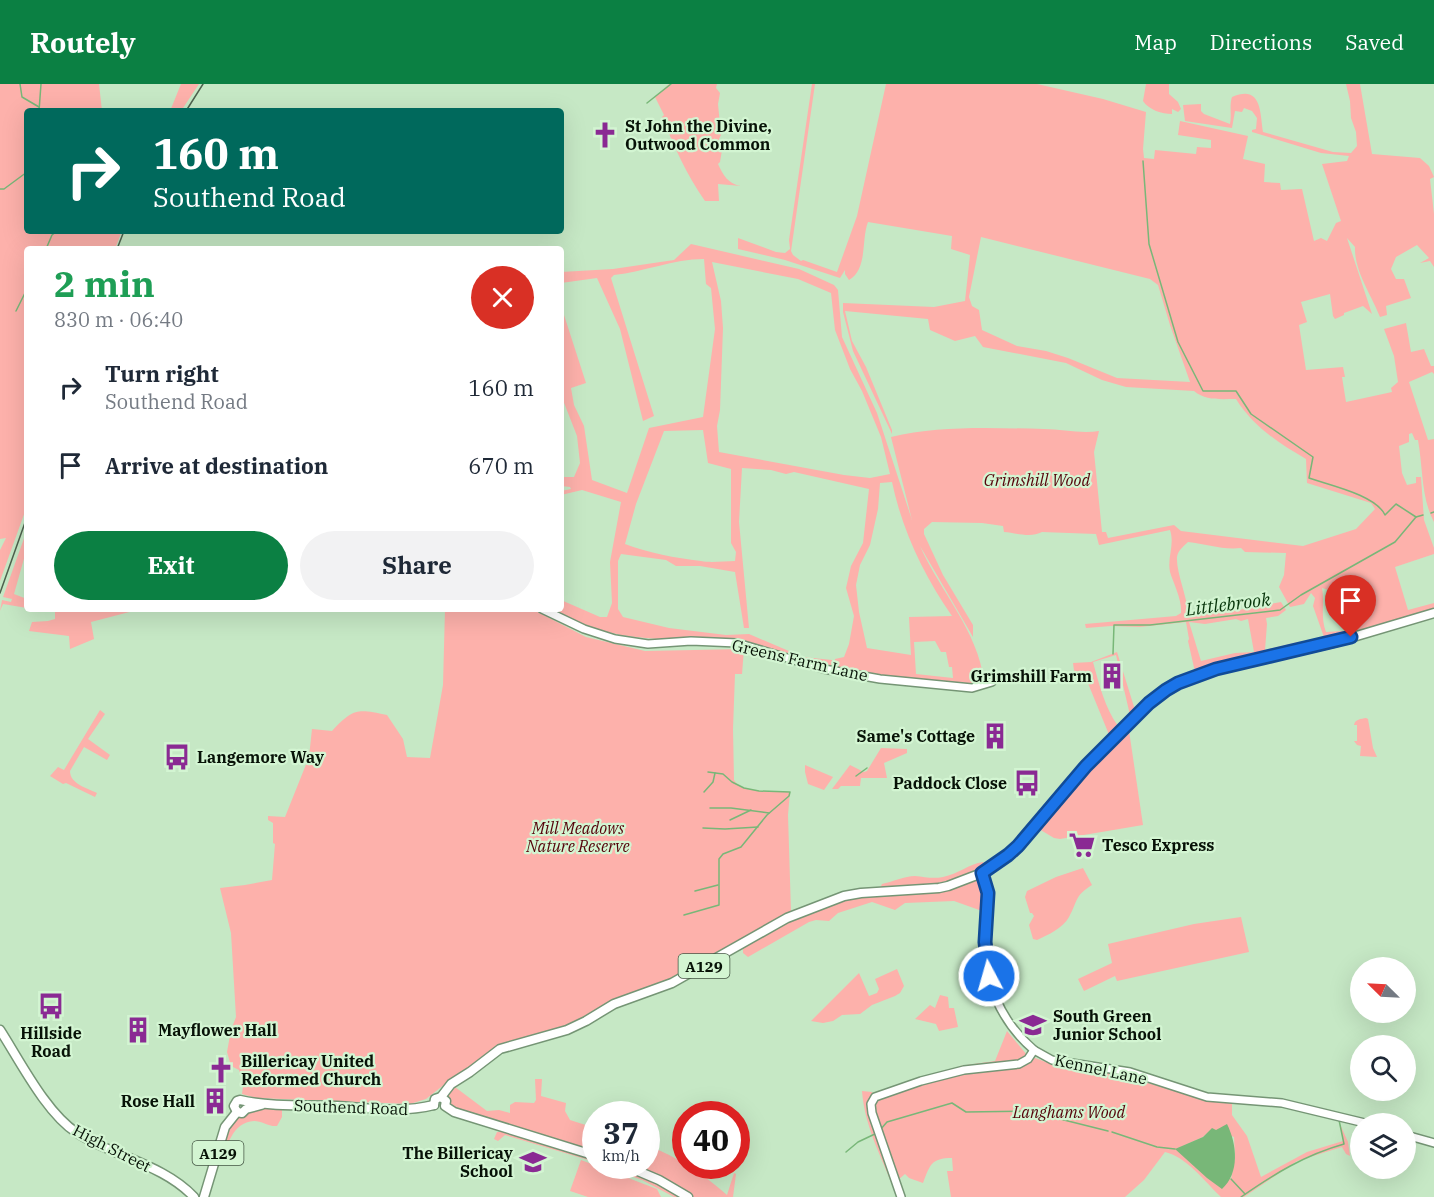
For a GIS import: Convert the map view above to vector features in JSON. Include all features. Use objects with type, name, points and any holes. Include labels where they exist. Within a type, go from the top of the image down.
[{"type":"main road","name":"A129","points":[[445,1106],[440,1109],[434,1105],[435,1099],[441,1097],[451,1084],[500,1049],[558,1033],[586,1021],[614,1004],[672,983],[787,918],[844,896],[939,888],[982,873],[1018,846],[1086,766],[1149,703],[1178,683],[1216,669],[1332,643],[1434,613]]},
{"type":"main road","name":"High Street","points":[[0,1030],[51,1108],[71,1128],[156,1171],[186,1188],[194,1197]]},
{"type":"main road","points":[[441,1097],[446,1101],[445,1106],[466,1117],[582,1152]]},
{"type":"main road","name":"Southend Road","points":[[202,1197],[225,1127],[237,1112],[235,1103],[240,1100],[245,1105],[363,1107],[389,1110],[416,1109],[434,1105]]},
{"type":"main road","points":[[657,1179],[688,1197]]},
{"type":"street","name":"Greens Farm Lane","points":[[549,612],[599,635],[633,642],[648,644],[691,641],[737,644],[824,669],[880,679],[972,688],[992,682]]},
{"type":"street","points":[[982,873],[988,893],[985,942],[991,986],[1006,1018],[1019,1036],[1034,1050]]},
{"type":"street","name":"Kennel Lane","points":[[901,1197],[872,1113],[871,1104],[874,1097],[921,1081],[964,1070],[1019,1064],[1028,1059],[1034,1050],[1052,1060],[1131,1072],[1207,1096],[1282,1103],[1350,1119]]},
{"type":"street","points":[[1416,1138],[1434,1143]]},
{"type":"green space","points":[[0,84],[99,84],[102,108],[24,108],[24,234],[121,234],[116,246],[24,246],[24,514],[0,581],[0,550],[6,538],[0,539]]},
{"type":"green space","points":[[181,84],[199,84],[183,108],[171,108]]},
{"type":"green space","points":[[669,84],[717,84],[716,88],[720,93],[719,147],[722,150],[718,164],[726,178],[741,186],[718,184],[719,201],[705,201],[698,191],[662,117],[664,115],[655,97]]},
{"type":"green space","name":"Grimshill Wood","points":[[812,84],[815,84],[791,251],[801,261],[837,272],[857,216],[886,84],[1037,84],[1103,99],[1146,112],[1144,158],[1154,159],[1155,150],[1196,154],[1197,147],[1211,148],[1211,140],[1178,135],[1180,121],[1248,136],[1243,159],[1265,164],[1264,182],[1280,183],[1281,190],[1302,189],[1314,241],[1321,238],[1327,241],[1336,223],[1341,221],[1322,164],[1347,161],[1349,156],[1321,153],[1252,132],[1256,129],[1257,118],[1252,111],[1244,108],[1242,112],[1235,111],[1232,128],[1185,121],[1183,105],[1201,104],[1201,111],[1204,114],[1230,124],[1232,97],[1249,94],[1258,102],[1263,132],[1333,152],[1351,153],[1357,146],[1356,132],[1351,118],[1346,84],[1360,84],[1372,154],[1420,158],[1429,166],[1434,177],[1430,179],[1434,214],[1434,267],[1430,261],[1420,263],[1429,258],[1417,245],[1396,257],[1391,269],[1396,279],[1404,279],[1411,298],[1386,306],[1387,315],[1380,317],[1360,274],[1355,247],[1347,238],[1372,314],[1363,306],[1335,319],[1330,294],[1301,302],[1307,322],[1299,325],[1306,370],[1343,367],[1345,377],[1342,377],[1346,402],[1392,392],[1391,388],[1398,382],[1394,356],[1384,329],[1406,323],[1411,352],[1424,349],[1431,366],[1434,366],[1434,374],[1432,372],[1409,382],[1428,440],[1434,439],[1434,522],[1425,493],[1418,440],[1415,440],[1412,433],[1409,434],[1409,442],[1399,446],[1402,473],[1407,485],[1416,483],[1416,477],[1421,477],[1424,520],[1434,554],[1395,567],[1408,610],[1434,603],[1434,609],[1348,633],[1346,630],[1364,623],[1360,613],[1335,603],[1329,590],[1322,588],[1323,621],[1326,632],[1343,631],[1343,634],[1325,640],[1313,606],[1315,598],[1311,593],[1304,604],[1290,607],[1279,587],[1284,575],[1286,553],[1245,552],[1241,548],[1221,548],[1188,542],[1177,557],[1188,613],[1217,609],[1239,610],[1281,602],[1286,610],[1278,616],[1266,618],[1265,650],[1298,642],[1317,641],[1195,672],[1186,622],[1140,627],[1086,628],[1085,624],[1176,616],[1181,613],[1179,597],[1170,572],[1172,541],[1170,530],[1099,545],[1096,534],[1042,532],[1023,535],[1004,532],[1003,526],[982,523],[932,522],[924,529],[924,534],[943,575],[973,625],[973,637],[920,546],[966,628],[974,645],[984,681],[970,686],[903,679],[834,668],[835,659],[844,657],[849,644],[854,616],[846,588],[851,566],[863,543],[869,489],[794,472],[786,474],[771,470],[742,468],[739,522],[749,628],[744,628],[735,572],[700,566],[676,566],[666,560],[621,554],[618,561],[618,609],[623,617],[669,628],[726,635],[749,634],[803,657],[832,660],[831,668],[765,648],[621,635],[584,625],[556,612],[564,612],[564,601],[600,617],[607,617],[612,603],[610,562],[621,502],[582,490],[564,494],[564,490],[571,489],[564,486],[564,477],[574,477],[580,463],[577,436],[564,403],[564,315],[586,383],[571,388],[574,405],[584,426],[592,480],[627,493],[649,428],[703,417],[715,329],[711,288],[706,284],[704,259],[670,263],[614,275],[611,278],[654,416],[643,421],[620,329],[597,278],[564,283],[564,272],[613,269],[674,260],[691,244],[799,269],[834,285],[838,290],[842,337],[877,413],[912,520],[891,437],[967,428],[1099,431],[1094,452],[1102,532],[1106,532],[1108,538],[1174,525],[1181,531],[1303,546],[1356,529],[1375,509],[1371,503],[1307,483],[1306,459],[1267,433],[1250,418],[1236,399],[1209,398],[1194,391],[1126,387],[1102,380],[1066,363],[983,347],[975,336],[955,341],[930,330],[928,319],[845,311],[852,341],[866,367],[892,434],[853,351],[843,312],[843,303],[934,307],[965,301],[970,255],[951,249],[952,236],[868,222],[862,262],[855,275],[849,280],[845,270],[840,278],[785,260],[738,249],[738,238],[776,252],[785,253],[790,249],[789,240]],"holes":[[[981,237],[1150,279],[1158,285],[1190,382],[1117,378],[1068,358],[1017,346],[982,330],[979,310],[972,306],[969,297]],[[712,262],[798,279],[831,293],[835,330],[881,437],[890,474],[870,478],[844,475],[719,452],[717,426],[720,410],[723,328],[721,301]],[[703,430],[708,463],[731,469],[731,543],[736,552],[735,561],[709,562],[682,558],[653,553],[625,544],[636,504],[664,431]],[[892,482],[896,500],[915,552],[952,616],[909,617],[911,655],[867,648],[856,585],[860,565],[870,545],[878,509],[880,483]],[[1248,619],[1254,652],[1235,653],[1201,661],[1189,622],[1205,624]],[[935,641],[941,652],[946,652],[949,667],[952,667],[953,678],[916,674],[914,642]]]},
{"type":"green space","points":[[1146,84],[1169,84],[1169,94],[1178,102],[1181,109],[1178,112],[1172,109],[1172,114],[1168,114],[1149,107],[1143,101]]},
{"type":"green space","points":[[24,538],[24,559],[14,594],[24,598],[24,608],[3,604],[0,611],[2,600],[11,602],[12,599],[3,597]]},
{"type":"green space","points":[[55,612],[129,612],[91,622],[94,639],[70,649],[69,636],[29,631],[32,622],[55,619]]},
{"type":"green space","name":"Mill Meadows Nature Reserve","points":[[445,612],[538,612],[586,637],[645,651],[744,649],[742,674],[735,674],[734,780],[744,788],[751,790],[790,792],[788,815],[791,912],[696,967],[577,1025],[520,1039],[445,1084],[426,1099],[410,1104],[256,1098],[242,1094],[243,1086],[239,1070],[231,1066],[227,1052],[236,1017],[231,933],[220,888],[272,880],[275,844],[273,843],[273,823],[268,820],[268,816],[285,817],[309,757],[312,729],[332,731],[356,712],[387,715],[403,739],[407,757],[430,758],[443,685]]},
{"type":"green space","points":[[1117,652],[1135,710],[1110,737],[1085,676],[1075,678],[1073,663],[1091,662]],"holes":[[[1116,655],[1130,715],[1118,726],[1106,704],[1093,662]]]},
{"type":"green space","points":[[100,710],[105,714],[88,739],[110,755],[107,760],[84,747],[70,771],[76,782],[97,793],[95,797],[50,776],[58,767],[64,770]]},
{"type":"green space","points":[[1366,718],[1377,757],[1360,756],[1361,746],[1354,741],[1357,741],[1355,723]]},
{"type":"green space","points":[[1128,724],[1143,825],[1060,839],[1034,826]]},
{"type":"green space","points":[[881,748],[907,749],[907,753],[884,763],[887,778],[861,778],[860,786],[841,786],[838,789],[832,789],[850,765],[864,772],[867,771]]},
{"type":"green space","points":[[805,765],[833,777],[824,790],[808,784]]},
{"type":"green space","points":[[983,862],[986,866],[948,881],[880,888],[882,884],[907,877],[943,877]]},
{"type":"green space","points":[[1083,868],[1092,885],[1079,896],[1063,925],[1037,940],[1033,939],[1029,925],[1034,916],[1030,913],[1025,897],[1027,891],[1056,877]]},
{"type":"green space","points":[[978,880],[984,891],[982,911],[954,901],[905,903],[895,910],[872,902],[838,913],[829,921],[809,922],[748,957],[743,953],[743,947],[779,927],[830,905],[856,898]]},
{"type":"green space","points":[[1241,917],[1249,952],[1117,981],[1115,976],[1084,991],[1078,979],[1112,963],[1108,944],[1194,924]]},
{"type":"green space","points":[[897,969],[904,986],[900,993],[872,1005],[860,1014],[842,1015],[833,1021],[823,1023],[811,1021],[859,973],[869,996],[877,993],[879,989],[875,979]]},
{"type":"green space","points":[[940,995],[948,997],[949,1008],[954,1008],[958,1027],[939,1031],[936,1024],[915,1019],[930,1005],[935,1008]]},
{"type":"green space","name":"Langhams Wood","points":[[1007,1031],[1027,1055],[1062,1068],[1115,1073],[1191,1096],[1232,1103],[1232,1115],[1247,1136],[1261,1177],[1307,1152],[1343,1141],[1340,1124],[1348,1142],[1350,1156],[1342,1147],[1297,1161],[1244,1197],[1221,1197],[1188,1164],[1165,1152],[1144,1180],[1125,1197],[951,1197],[947,1171],[953,1171],[952,1158],[945,1158],[932,1164],[923,1183],[905,1174],[898,1180],[901,1197],[897,1197],[871,1132],[862,1091],[872,1092],[875,1097],[958,1071],[960,1066],[995,1061]],"holes":[[[1212,1129],[1234,1137],[1235,1157],[1231,1179],[1195,1166],[1176,1149],[1203,1137]]]},
{"type":"green space","points":[[535,1079],[542,1079],[541,1096],[566,1103],[565,1111],[570,1120],[582,1124],[582,1158],[505,1135],[498,1141],[494,1139],[497,1132],[503,1132],[449,1109],[444,1092],[451,1084],[487,1111],[499,1110],[510,1113],[510,1105],[515,1102],[534,1103],[536,1100]]},
{"type":"green space","points":[[282,1106],[282,1117],[277,1126],[254,1121],[240,1126],[228,1143],[221,1163],[219,1163],[225,1135],[232,1122],[249,1111]]},
{"type":"green space","points":[[660,1151],[672,1157],[672,1179],[707,1179],[727,1195],[732,1179],[735,1179],[733,1197],[674,1197],[639,1179],[660,1179]]},
{"type":"green space","points":[[581,1160],[582,1179],[631,1179],[657,1189],[661,1197],[588,1197],[570,1191]]},
{"type":"shaded area","points":[[1227,1124],[1233,1140],[1235,1158],[1232,1175],[1222,1189],[1175,1149],[1203,1137],[1212,1128],[1216,1130]]},
{"type":"waterway","points":[[20,84],[22,97],[39,107]]},
{"type":"waterway","points":[[39,108],[41,84]]},
{"type":"waterway","points":[[647,103],[671,84]]},
{"type":"waterway","points":[[1143,161],[1149,244],[1178,342],[1203,391],[1236,391],[1251,414],[1313,457],[1309,478],[1362,496],[1380,508],[1385,515],[1396,504],[1416,517]]},
{"type":"waterway","points":[[0,189],[4,189],[24,174]]},
{"type":"waterway","points":[[47,246],[53,234]]},
{"type":"waterway","points":[[16,311],[24,295]]},
{"type":"waterway","name":"Littlebrook","points":[[1113,654],[1114,625],[1150,625],[1280,610],[1301,595],[1395,542],[1416,517],[1423,515]]},
{"type":"waterway","points":[[856,776],[867,768]]},
{"type":"waterway","points":[[684,915],[719,905],[719,859],[723,854],[741,847],[767,815],[789,796],[790,792],[744,788],[723,774],[708,772]]},
{"type":"waterway","points":[[704,792],[713,782],[715,773]]},
{"type":"waterway","points":[[710,808],[769,813]]},
{"type":"waterway","points":[[730,820],[751,810]]},
{"type":"waterway","points":[[703,828],[758,827]]},
{"type":"waterway","points":[[695,891],[718,885]]},
{"type":"waterway","points":[[880,1130],[887,1122],[952,1103],[966,1112],[1028,1111],[1108,1131]]},
{"type":"waterway","points":[[1241,1197],[1290,1166],[1344,1144],[1339,1120]]},
{"type":"waterway","points":[[1112,1132],[1157,1147],[1175,1149]]},
{"type":"waterway","points":[[846,1152],[858,1142],[877,1133]]},
{"type":"waterway","points":[[1231,1179],[1245,1194]]},
{"type":"railway","points":[[188,108],[203,84]]},
{"type":"railway","points":[[118,246],[123,234]]},
{"type":"railway","points":[[0,593],[24,525]]},
{"type":"place","name":"St John the Divine, Outwood Common","points":[[605,135]]},
{"type":"place","name":"Grimshill Farm","points":[[1112,676]]},
{"type":"place","name":"Same's Cottage","points":[[995,736]]},
{"type":"place","name":"Langemore Way","points":[[177,757]]},
{"type":"place","name":"Paddock Close","points":[[1027,783]]},
{"type":"place","name":"Tesco Express","points":[[1082,845]]},
{"type":"place","name":"Hillside Road","points":[[51,1006]]},
{"type":"place","name":"South Green Junior School","points":[[1033,1025]]},
{"type":"place","name":"Mayflower Hall","points":[[138,1030]]},
{"type":"place","name":"Billericay United Reformed Church","points":[[221,1070]]},
{"type":"place","name":"Rose Hall","points":[[215,1101]]},
{"type":"place","name":"The Billericay School","points":[[533,1162]]},
{"type":"route","points":[[989,976],[985,942],[988,893],[982,873],[1018,846],[1086,766],[1149,703],[1178,683],[1204,673],[1351,637]]}]
